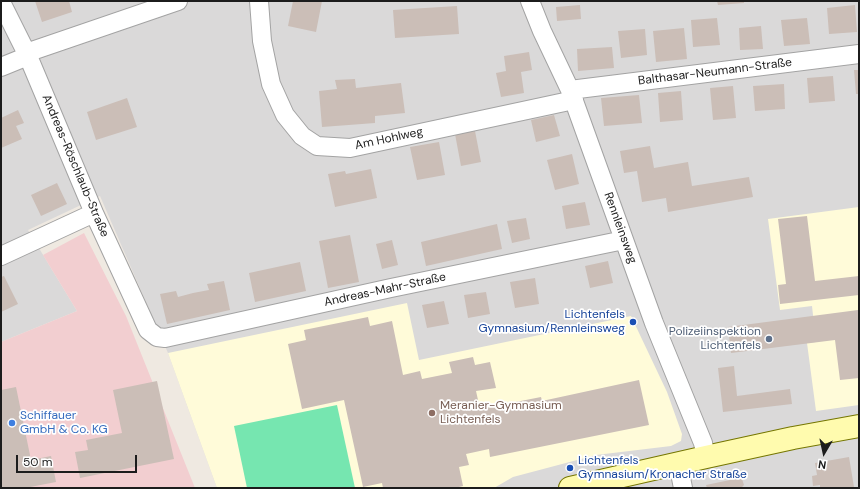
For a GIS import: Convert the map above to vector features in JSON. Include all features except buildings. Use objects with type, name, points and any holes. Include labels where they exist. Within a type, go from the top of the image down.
[{"type":"street","points":[[1,67],[27,55],[178,1]]},
{"type":"street","name":"Am Hohlweg","points":[[259,1],[262,41],[271,84],[285,115],[302,136],[317,146],[350,148],[572,95]]},
{"type":"street","name":"Rennleinsweg","points":[[530,1],[542,31],[572,95],[654,323],[703,443],[706,456]]},
{"type":"street","name":"Andreas-Röschlaub-Straße","points":[[1,2],[27,55],[94,213],[148,330]]},
{"type":"street","name":"Balthasar-Neumann-Straße","points":[[572,95],[859,54]]},
{"type":"street","points":[[1,256],[94,213]]},
{"type":"street","name":"Andreas-Mahr-Straße","points":[[148,330],[157,337],[166,338],[391,288],[624,240]]},
{"type":"street","points":[[570,488],[706,456],[859,426]]},
{"type":"street","points":[[678,463],[683,488]]},
{"type":"shaded area","points":[[1,1],[859,1],[859,488],[217,488],[168,353],[100,196],[28,230],[77,311],[1,342]]},
{"type":"shaded area","points":[[859,207],[859,405],[816,411],[807,343],[816,342],[812,306],[780,310],[768,219]]},
{"type":"shaded area","points":[[84,233],[126,316],[195,488],[1,488],[1,342],[77,311],[43,255]]},
{"type":"shaded area","name":"Meranier-Gymnasium Lichtenfels","points":[[407,303],[419,360],[631,316],[667,392],[682,434],[681,441],[671,446],[596,455],[513,477],[494,488],[217,488],[168,353]]},
{"type":"green space","points":[[337,405],[355,488],[247,488],[234,426]]},
{"type":"place","name":"Lichtenfels Gymnasium/Rennleinsweg","points":[[633,322]]},
{"type":"place","name":"Polizeiinspektion Lichtenfels","points":[[769,339]]},
{"type":"place","name":"Meranier-Gymnasium Lichtenfels","points":[[432,413]]},
{"type":"place","name":"Schiffauer GmbH & Co. KG","points":[[12,423]]},
{"type":"place","name":"Lichtenfels Gymnasium/Kronacher Straße","points":[[570,468]]}]
